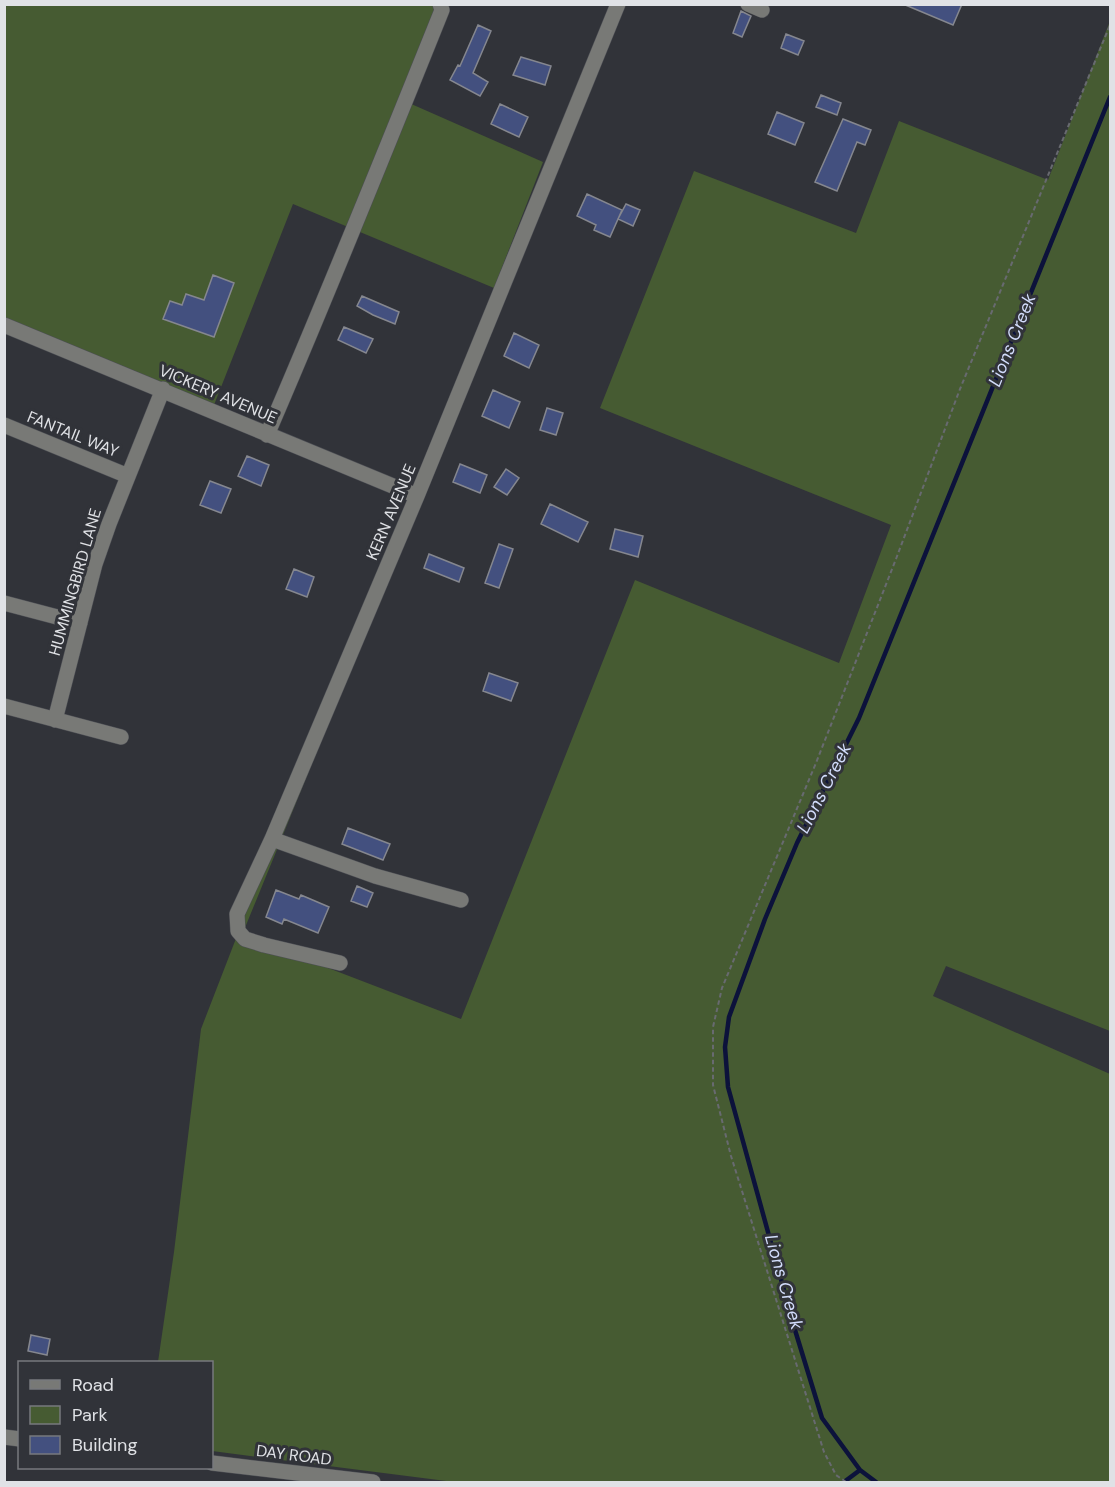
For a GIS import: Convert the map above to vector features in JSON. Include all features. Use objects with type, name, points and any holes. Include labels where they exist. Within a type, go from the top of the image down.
[{"type":"street","points":[[267,435],[316,321],[442,10],[440,4]]},
{"type":"street","name":"KERN AVENUE","points":[[339,963],[245,939],[238,931],[237,914],[272,839],[417,496],[618,4]]},
{"type":"street","name":"VICKERY AVENUE","points":[[4,325],[417,496]]},
{"type":"street","name":"HUMMINGBIRD LANE","points":[[56,720],[95,564],[163,389]]},
{"type":"street","name":"FANTAIL WAY","points":[[4,425],[128,476]]},
{"type":"street","points":[[4,603],[80,623]]},
{"type":"street","points":[[4,706],[121,737]]},
{"type":"street","points":[[272,839],[375,876],[461,900]]},
{"type":"street","name":"DAY ROAD","points":[[213,1463],[373,1482]]},
{"type":"path","points":[[846,1482],[836,1475],[824,1452],[731,1156],[713,1085],[713,1027],[722,988],[816,763],[960,389],[1110,25]]},
{"type":"green space","points":[[5,5],[440,5],[409,103],[543,162],[494,288],[293,204],[214,405],[132,370],[5,328]]},
{"type":"green space","points":[[1110,21],[1110,1031],[946,966],[933,996],[1110,1074],[1110,1482],[454,1482],[213,1451],[213,1361],[158,1361],[201,1029],[266,861],[421,497],[242,935],[461,1019],[635,580],[839,663],[891,525],[600,408],[694,171],[856,233],[899,121],[1048,180]]},
{"type":"building","points":[[903,4],[962,4],[953,25]]},
{"type":"building","points":[[741,11],[751,16],[742,37],[733,33]]},
{"type":"building","points":[[478,25],[491,31],[473,73],[488,82],[480,96],[450,80],[458,65],[460,66]]},
{"type":"building","points":[[786,34],[804,41],[798,55],[781,48]]},
{"type":"building","points":[[521,57],[551,66],[545,85],[513,75]]},
{"type":"building","points":[[821,95],[841,103],[837,115],[816,107]]},
{"type":"building","points":[[500,104],[528,117],[519,137],[491,124]]},
{"type":"building","points":[[777,112],[804,123],[795,145],[768,134]]},
{"type":"building","points":[[843,119],[871,130],[865,145],[857,142],[837,191],[815,182]]},
{"type":"building","points":[[587,194],[622,210],[610,237],[594,230],[596,225],[577,216]]},
{"type":"building","points":[[626,204],[640,210],[633,226],[618,219]]},
{"type":"building","points":[[213,275],[234,283],[214,337],[163,319],[170,301],[182,305],[186,294],[204,300]]},
{"type":"building","points":[[362,296],[399,312],[395,324],[357,306]]},
{"type":"building","points":[[344,327],[373,339],[366,353],[338,340]]},
{"type":"building","points":[[514,333],[539,345],[529,368],[504,356]]},
{"type":"building","points":[[493,390],[520,402],[509,428],[482,416]]},
{"type":"building","points":[[547,408],[563,413],[556,435],[540,430]]},
{"type":"building","points":[[247,456],[269,465],[261,486],[238,476]]},
{"type":"building","points":[[460,464],[487,475],[480,493],[453,482]]},
{"type":"building","points":[[506,469],[519,478],[507,495],[494,487]]},
{"type":"building","points":[[210,481],[231,489],[221,513],[200,505]]},
{"type":"building","points":[[550,504],[588,522],[578,542],[541,524]]},
{"type":"building","points":[[615,529],[643,536],[638,557],[610,549]]},
{"type":"building","points":[[499,544],[513,549],[499,588],[485,583]]},
{"type":"building","points":[[429,554],[464,568],[459,582],[424,568]]},
{"type":"building","points":[[294,569],[314,577],[307,597],[286,589]]},
{"type":"building","points":[[489,673],[518,683],[511,701],[483,691]]},
{"type":"building","points":[[348,828],[390,844],[383,860],[342,844]]},
{"type":"building","points":[[357,886],[373,893],[367,907],[351,901]]},
{"type":"building","points":[[276,890],[299,899],[301,895],[329,907],[318,933],[284,919],[282,924],[266,917]]},
{"type":"building","points":[[31,1335],[50,1339],[47,1355],[28,1351]]},
{"type":"waterway","name":"Lions Creek","points":[[876,1482],[860,1470],[822,1418],[795,1330],[728,1087],[725,1047],[729,1017],[765,919],[797,843],[859,718],[1110,97]]},
{"type":"waterway","points":[[844,1482],[860,1470]]}]
